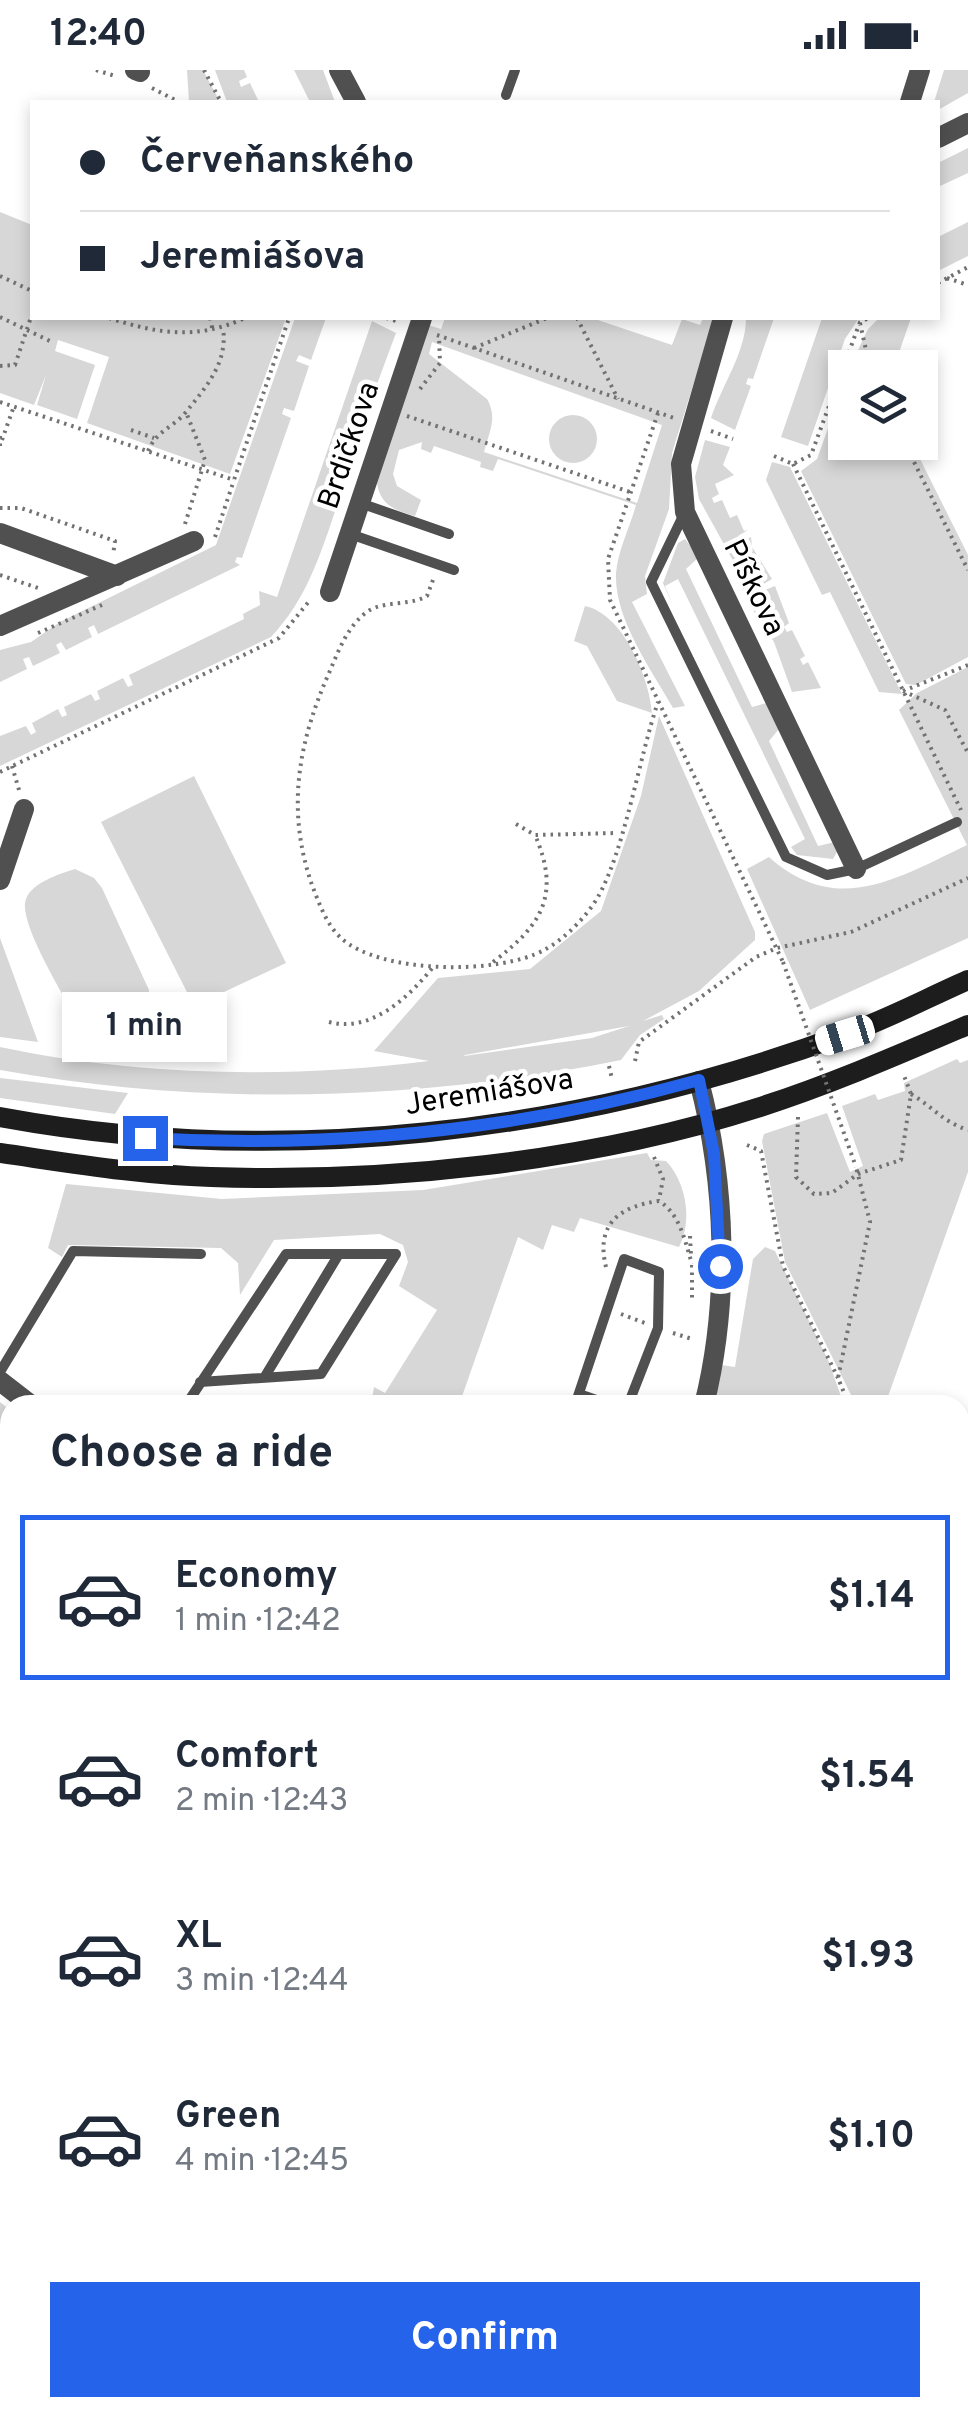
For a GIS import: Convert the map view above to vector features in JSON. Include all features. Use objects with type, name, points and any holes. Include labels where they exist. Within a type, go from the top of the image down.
[{"type":"main road","name":"Jeremiášova","points":[[0,1117],[145,1138],[302,1142],[403,1136],[537,1116],[699,1080],[845,1035],[968,980]]},
{"type":"main road","points":[[0,1153],[120,1170],[211,1177],[457,1169],[709,1121],[863,1071],[968,1025]]},
{"type":"street","points":[[339,70],[355,100]]},
{"type":"street","points":[[911,100],[920,70]]},
{"type":"street","points":[[940,137],[968,123]]},
{"type":"street","name":"Píškova","points":[[722,320],[681,464],[686,512],[856,868]]},
{"type":"street","name":"Brdičkova","points":[[330,592],[427,328]]},
{"type":"street","points":[[0,626],[118,576],[189,533]]},
{"type":"street","points":[[0,534],[118,576]]},
{"type":"street","points":[[0,880],[24,808]]},
{"type":"street","points":[[699,1080],[709,1121],[720,1266],[705,1395]]},
{"type":"lane","points":[[506,95],[514,70]]},
{"type":"lane","points":[[360,503],[449,534]]},
{"type":"lane","points":[[686,512],[650,582],[786,857],[826,875],[856,868],[957,822]]},
{"type":"lane","points":[[350,533],[454,570]]},
{"type":"lane","points":[[0,1372],[73,1251],[200,1254]]},
{"type":"lane","points":[[192,1395],[200,1382],[286,1254],[396,1254],[321,1374],[200,1382]]},
{"type":"lane","points":[[264,1378],[339,1254]]},
{"type":"lane","points":[[579,1395],[624,1259],[659,1272],[658,1328],[632,1395]]},
{"type":"path","points":[[204,70],[220,100]]},
{"type":"path","points":[[166,94],[175,100]]},
{"type":"path","points":[[940,281],[968,267]]},
{"type":"path","points":[[0,276],[30,289]]},
{"type":"path","points":[[947,278],[968,285]]},
{"type":"path","points":[[0,317],[52,342]]},
{"type":"path","points":[[0,366],[15,364],[30,319]]},
{"type":"path","points":[[118,320],[186,336],[213,332],[241,320]]},
{"type":"path","points":[[210,320],[213,332]]},
{"type":"path","points":[[0,402],[234,480],[288,320]]},
{"type":"path","points":[[394,320],[427,328],[732,439]]},
{"type":"path","points":[[474,348],[543,320]]},
{"type":"path","points":[[577,320],[618,399]]},
{"type":"path","points":[[793,464],[811,455],[864,320]]},
{"type":"path","points":[[860,322],[866,350]]},
{"type":"path","points":[[148,450],[154,438],[186,412],[223,361],[223,328]]},
{"type":"path","points":[[427,328],[440,363],[401,414],[630,492]]},
{"type":"path","points":[[1,440],[14,406]]},
{"type":"path","points":[[186,412],[203,448],[189,533]]},
{"type":"path","points":[[658,413],[608,559],[610,600],[783,962],[857,1170],[870,1222],[838,1378]]},
{"type":"path","points":[[131,430],[154,438]]},
{"type":"path","points":[[774,456],[793,464],[965,817],[957,822]]},
{"type":"path","points":[[913,460],[968,570]]},
{"type":"path","points":[[0,508],[21,508],[115,541],[113,558],[131,550]]},
{"type":"path","points":[[438,564],[427,596],[365,612],[346,635],[312,713],[299,759],[296,794],[304,860],[322,912],[341,938],[379,958],[434,966],[488,965],[543,951],[572,928],[598,898],[658,702]]},
{"type":"path","points":[[0,772],[279,638],[308,601],[330,592]]},
{"type":"path","points":[[904,692],[968,665]]},
{"type":"path","points":[[904,692],[945,710],[968,753]]},
{"type":"path","points":[[12,766],[24,808]]},
{"type":"path","points":[[516,824],[535,835],[619,833]]},
{"type":"path","points":[[488,965],[524,939],[544,902],[548,879],[535,835]]},
{"type":"path","points":[[635,1061],[639,1042],[776,948],[851,932],[968,878]]},
{"type":"path","points":[[330,1022],[349,1027],[368,1022],[418,986],[434,966]]},
{"type":"path","points":[[609,1066],[612,1078]]},
{"type":"path","points":[[798,1117],[795,1171],[801,1185],[826,1194],[857,1170],[901,1160],[911,1094],[904,1075]]},
{"type":"path","points":[[511,1084],[513,1097]]},
{"type":"path","points":[[911,1094],[934,1108],[941,1121],[968,1130]]},
{"type":"path","points":[[747,1145],[761,1151],[783,1266],[845,1395]]},
{"type":"path","points":[[654,1157],[663,1179],[659,1200]]},
{"type":"path","points":[[692,1264],[680,1226],[670,1207],[659,1200],[628,1206],[614,1217],[602,1252],[608,1273],[603,1278],[617,1313],[692,1339]]},
{"type":"path","points":[[690,1236],[692,1299]]},
{"type":"shaded area","points":[[187,70],[203,70],[219,100],[189,100]]},
{"type":"shaded area","points":[[215,70],[244,70],[247,77],[239,81],[241,87],[250,83],[258,100],[226,100]]},
{"type":"shaded area","points":[[294,70],[323,70],[334,100],[309,100]]},
{"type":"shaded area","points":[[944,70],[968,70],[968,93],[940,109],[940,100],[935,100]]},
{"type":"shaded area","points":[[968,148],[968,173],[940,186],[940,162]]},
{"type":"shaded area","points":[[0,212],[30,224],[30,320],[285,320],[230,474],[87,423],[109,357],[58,340],[55,351],[95,365],[77,419],[37,405],[46,375],[34,405],[0,393]]},
{"type":"shaded area","points":[[968,222],[968,256],[940,270],[940,236]]},
{"type":"shaded area","points":[[294,320],[325,320],[311,360],[299,355],[296,361],[309,366],[294,411],[284,408],[282,414],[291,418],[242,558],[237,557],[235,562],[240,565],[98,634],[94,625],[88,628],[92,637],[66,650],[61,642],[56,645],[60,653],[33,666],[29,657],[23,659],[27,669],[0,682],[0,650],[31,642],[60,622],[216,545]]},
{"type":"shaded area","points":[[444,320],[598,320],[672,345],[682,320],[700,325],[702,320],[713,320],[672,453],[669,509],[645,576],[647,594],[632,602],[685,706],[673,708],[621,608],[617,564],[636,505],[498,459],[493,471],[480,467],[481,462],[434,446],[431,453],[421,449],[422,442],[399,450],[393,474],[397,486],[421,500],[415,516],[392,507],[383,498],[376,475],[428,325],[441,329]],"holes":[[[432,342],[662,425],[637,503],[484,452],[492,419],[487,399],[429,354]]]},
{"type":"shaded area","points":[[746,320],[773,320],[753,379],[748,378],[746,384],[751,386],[735,430],[711,418]]},
{"type":"shaded area","points":[[821,320],[858,320],[841,350],[828,350],[828,388],[808,446],[781,437]]},
{"type":"shaded area","points":[[877,320],[910,320],[900,350],[858,350]]},
{"type":"shaded area","points":[[372,321],[396,333],[344,473],[343,488],[322,548],[285,621],[271,637],[0,766],[0,736],[26,726],[31,735],[36,732],[32,723],[58,709],[62,717],[67,715],[64,707],[91,694],[95,701],[100,699],[97,691],[123,678],[128,687],[133,685],[129,675],[244,619],[243,614],[260,605],[259,591],[277,597]]},
{"type":"shaded area","points":[[573,415],[590,422],[597,439],[590,456],[573,463],[556,456],[549,439],[556,422]]},
{"type":"shaded area","points":[[828,428],[828,460],[920,460],[968,555],[968,657],[916,685],[906,684],[801,471],[817,459]]},
{"type":"shaded area","points":[[705,440],[730,447],[723,465],[734,475],[715,484],[719,494],[712,498],[714,503],[722,500],[730,518],[737,515],[744,531],[748,530],[738,536],[741,541],[751,537],[752,547],[772,579],[762,585],[765,590],[775,586],[789,623],[784,627],[787,632],[792,630],[805,656],[800,659],[803,665],[808,662],[821,688],[792,692],[774,642],[749,604],[747,586],[699,499],[695,477]]},
{"type":"shaded area","points":[[772,462],[790,467],[902,694],[879,692],[830,592],[822,595],[766,480]]},
{"type":"shaded area","points":[[685,539],[699,557],[686,569],[752,707],[767,703],[779,729],[769,741],[818,846],[835,842],[837,852],[833,859],[797,855],[791,847],[805,839],[678,579],[665,586],[673,606],[663,583],[678,543]]},
{"type":"shaded area","points":[[585,606],[611,621],[632,649],[646,682],[652,713],[617,701],[587,646],[574,641]]},
{"type":"shaded area","points":[[968,667],[968,938],[810,1010],[747,869],[769,857],[794,875],[842,889],[891,880],[967,845],[899,710],[917,693]]},
{"type":"shaded area","points":[[659,716],[755,932],[755,940],[699,991],[643,1021],[662,1015],[664,1019],[640,1035],[621,1060],[467,1084],[311,1094],[155,1090],[0,1070],[0,1047],[105,1064],[214,1072],[323,1070],[429,1061],[374,1051],[438,978],[530,969],[601,911],[641,796]],"holes":[[[629,1026],[592,1038],[464,1056]]]},
{"type":"shaded area","points":[[194,776],[286,963],[194,1006],[101,822]]},
{"type":"shaded area","points":[[75,869],[94,878],[102,888],[149,990],[149,1001],[101,1031],[79,1024],[37,946],[26,915],[25,903],[32,890]]},
{"type":"shaded area","points":[[0,938],[38,1042],[0,1037]]},
{"type":"shaded area","points":[[957,1059],[960,1063],[968,1060],[968,1172],[889,1395],[851,1395],[785,1262],[762,1141],[764,1134],[827,1113],[850,1172],[863,1166],[842,1106],[875,1094],[878,1100],[905,1091],[904,1083]]},
{"type":"shaded area","points":[[0,1078],[128,1093],[115,1114],[0,1098]]},
{"type":"shaded area","points":[[647,1153],[651,1160],[666,1161],[673,1170],[683,1190],[686,1225],[679,1247],[580,1218],[574,1232],[552,1225],[543,1250],[518,1237],[463,1395],[373,1395],[374,1387],[385,1393],[437,1310],[399,1286],[408,1262],[403,1245],[380,1234],[274,1240],[240,1295],[238,1263],[221,1248],[68,1245],[62,1257],[48,1248],[66,1184],[222,1199],[423,1190]]},
{"type":"shaded area","points":[[765,1247],[775,1251],[829,1362],[841,1395],[716,1395],[721,1365],[735,1367],[753,1259]]},
{"type":"route","points":[[145,1138],[302,1142],[403,1136],[537,1116],[642,1096],[699,1080],[714,1154],[720,1266]]}]
